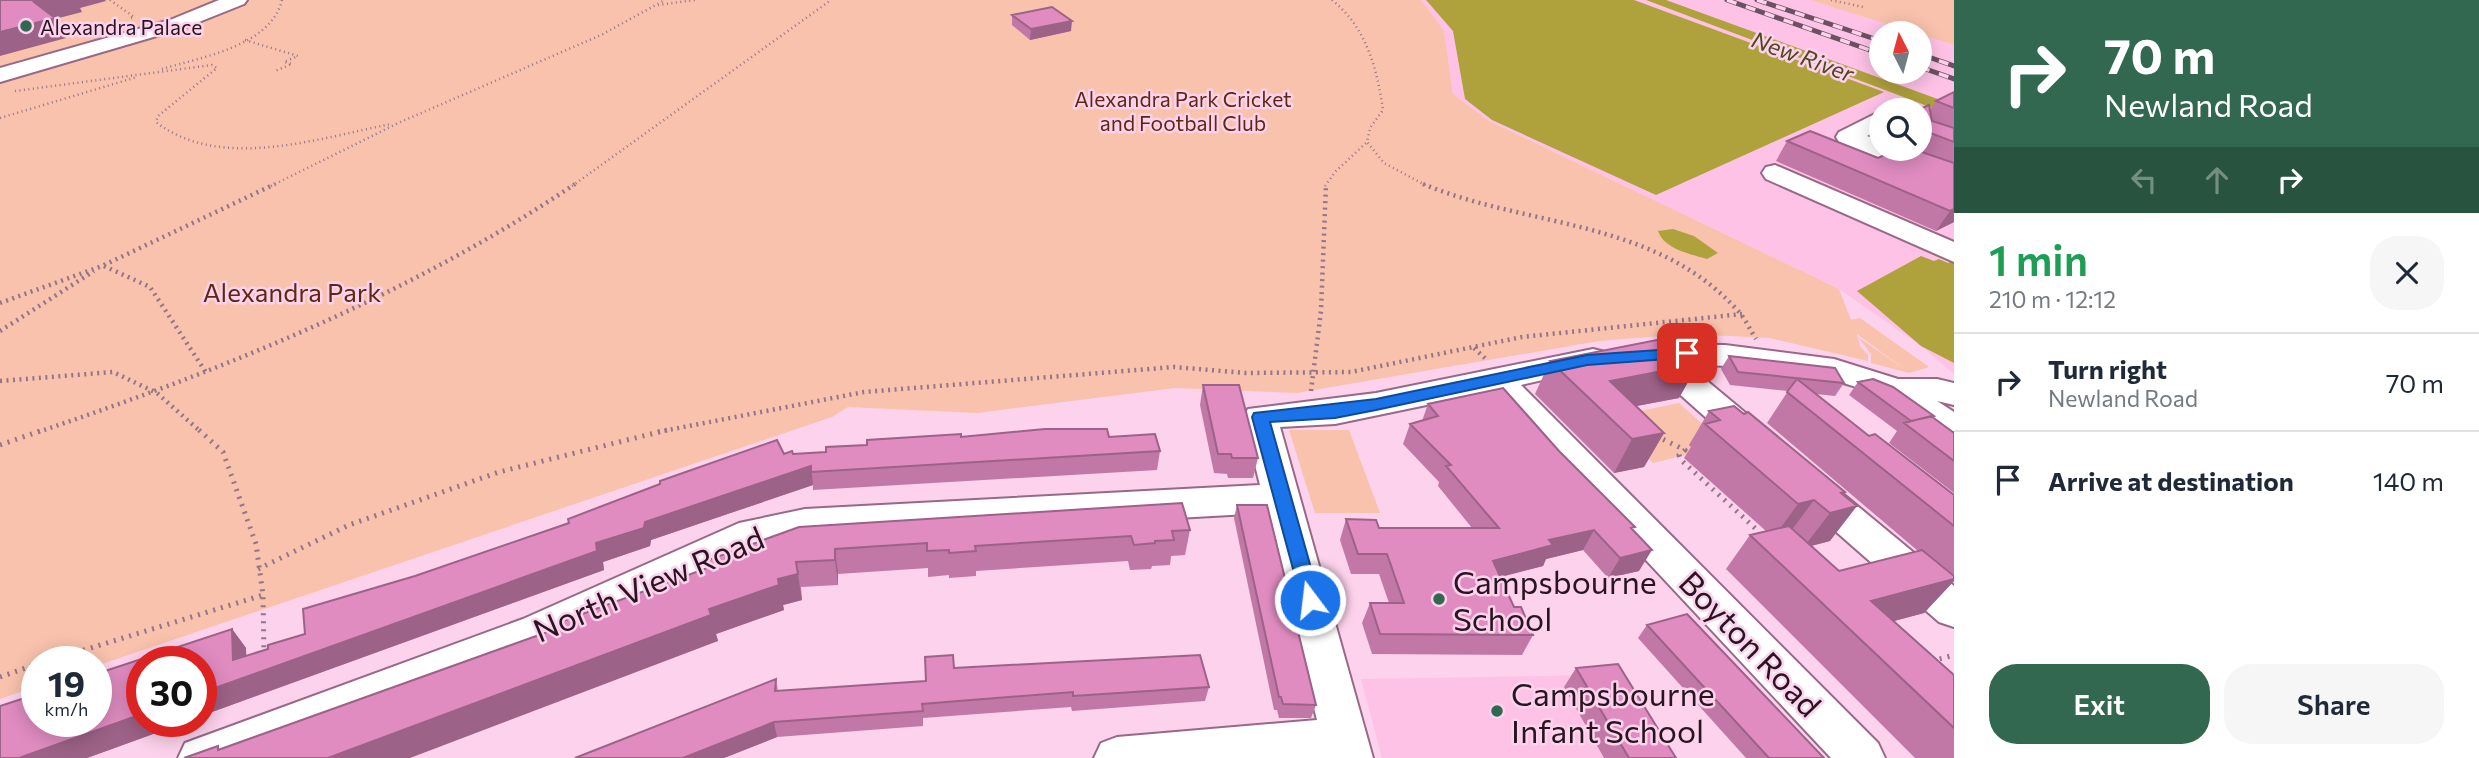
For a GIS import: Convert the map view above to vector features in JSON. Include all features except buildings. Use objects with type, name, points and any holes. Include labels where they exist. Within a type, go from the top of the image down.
[{"type":"street","points":[[7,83],[237,0]]},
{"type":"street","points":[[1869,125],[1848,137],[1869,145]]},
{"type":"street","points":[[1910,161],[1954,178]]},
{"type":"street","points":[[1775,173],[1947,242]]},
{"type":"street","points":[[1654,354],[1954,610]]},
{"type":"street","points":[[1118,758],[1348,748],[1260,417],[1376,405],[1587,360],[1654,354],[1725,355],[1833,370],[1949,408]]},
{"type":"street","name":"Boyton Road","points":[[1495,378],[1862,758]]},
{"type":"street","name":"North View Road","points":[[201,758],[538,631],[753,533],[805,524],[1283,498]]},
{"type":"path","points":[[0,118],[99,89],[245,40],[270,25],[282,6],[282,0]]},
{"type":"path","points":[[0,303],[103,265],[398,123],[493,84],[665,0]]},
{"type":"path","points":[[657,5],[695,0]]},
{"type":"path","points":[[0,445],[157,393],[340,319],[521,220],[646,136],[766,45],[831,0]]},
{"type":"path","points":[[1319,413],[1311,395],[1310,372],[1311,353],[1320,329],[1324,188],[1335,172],[1367,142],[1370,128],[1383,110],[1376,65],[1362,36],[1332,0]]},
{"type":"path","points":[[1831,0],[1863,7]]},
{"type":"path","points":[[245,40],[298,56],[284,62],[292,64],[275,71]]},
{"type":"path","points":[[7,83],[93,80],[217,65],[207,78],[164,110],[156,122],[169,134],[202,146],[233,148],[271,144],[398,123]]},
{"type":"path","points":[[93,80],[99,89]]},
{"type":"path","points":[[258,569],[349,525],[499,472],[659,432],[864,392],[1020,377],[1174,368],[1246,373],[1351,372],[1585,328],[1741,314],[1707,283],[1637,244],[1550,216],[1444,194],[1411,180],[1383,163],[1367,142]]},
{"type":"path","points":[[103,265],[150,286],[207,374]]},
{"type":"path","points":[[0,331],[103,265]]},
{"type":"path","points":[[0,382],[113,372],[157,393],[223,452],[256,544],[263,594],[264,660]]},
{"type":"path","points":[[1652,434],[1685,450],[1679,455],[1681,460],[1755,529]]},
{"type":"path","points":[[96,646],[263,594]]},
{"type":"path","points":[[1920,664],[1954,655]]},
{"type":"path","points":[[0,677],[21,670]]},
{"type":"shaded area","points":[[1421,0],[1810,0],[1878,21],[1869,21],[1869,84],[1932,84],[1932,38],[1954,45],[1954,374],[1921,346],[1839,289],[1489,121],[1453,94],[1444,31]]},
{"type":"shaded area","points":[[1426,0],[1634,0],[1884,92],[1656,195],[1492,120],[1465,99],[1453,31]]},
{"type":"shaded area","points":[[1673,229],[1694,236],[1718,253],[1707,259],[1672,246],[1658,231]]},
{"type":"shaded area","points":[[1921,256],[1948,263],[1954,260],[1954,363],[1921,346],[1857,291]]},
{"type":"shaded area","name":"Campsbourne Infant School","points":[[1603,675],[1655,758],[1382,758],[1361,679]]},
{"type":"green space","name":"Alexandra Park","points":[[0,0],[1421,0],[1444,31],[1453,94],[1489,121],[1839,289],[1851,320],[1860,318],[1929,367],[1909,373],[1871,363],[1871,354],[1858,337],[1907,371],[1857,334],[1860,346],[1868,355],[1868,361],[1769,338],[1687,334],[1599,341],[1297,393],[1175,388],[977,413],[848,407],[832,417],[155,646],[126,646],[126,656],[112,661],[112,646],[21,646],[21,692],[0,699]]},
{"type":"green space","points":[[1810,0],[1954,0],[1954,45],[1932,38],[1932,21],[1877,21]]},
{"type":"green space","points":[[1679,403],[1719,439],[1697,452],[1653,463],[1606,418]]},
{"type":"green space","points":[[1289,430],[1349,430],[1380,513],[1315,513]]},
{"type":"waterway","name":"New River","points":[[1653,0],[1954,111]]},
{"type":"railway","points":[[1727,0],[1869,50]]},
{"type":"railway","points":[[1757,0],[1869,37]]},
{"type":"railway","points":[[1932,58],[1954,66]]},
{"type":"railway","points":[[1932,71],[1954,79]]},
{"type":"place","name":"Alexandra Palace","points":[[26,26]]},
{"type":"place","name":"Campsbourne School","points":[[1439,599]]},
{"type":"place","name":"Campsbourne Infant School","points":[[1497,711]]},
{"type":"route","points":[[1310,600],[1260,417],[1335,412],[1376,405],[1587,360],[1687,353]]},
{"type":"park label","name":"Alexandra Park Cricket and Football Club","points":[[1183,110]]}]
